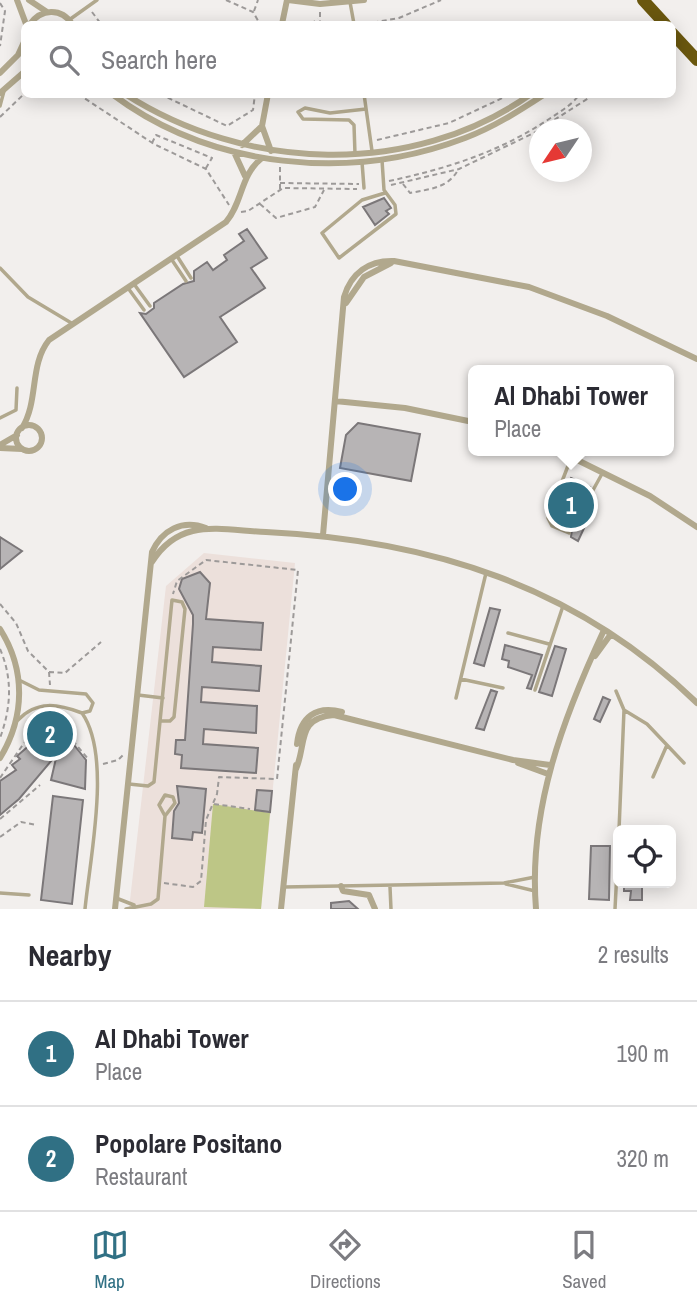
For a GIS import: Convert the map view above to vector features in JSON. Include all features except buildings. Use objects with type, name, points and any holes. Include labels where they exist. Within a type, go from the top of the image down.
[{"type":"highway","points":[[643,0],[662,21]]},
{"type":"highway","points":[[676,36],[697,60]]},
{"type":"street","points":[[18,0],[27,21]]},
{"type":"street","points":[[29,0],[47,12],[60,13],[70,21]]},
{"type":"street","points":[[283,21],[288,0],[320,4],[365,0]]},
{"type":"street","points":[[33,21],[47,12]]},
{"type":"street","points":[[0,73],[21,48]]},
{"type":"street","points":[[2,91],[21,75]]},
{"type":"street","points":[[119,98],[174,131],[234,152],[281,160],[362,162],[423,151],[466,138],[538,98]]},
{"type":"street","points":[[132,98],[189,129],[242,145],[313,155],[355,155],[411,146],[468,128],[524,98]]},
{"type":"street","points":[[267,98],[262,126],[271,151]]},
{"type":"street","points":[[242,145],[262,126]]},
{"type":"street","points":[[234,152],[245,178]]},
{"type":"street","points":[[0,447],[17,435],[32,409],[43,348],[74,324],[226,222],[234,213],[245,178],[262,158]]},
{"type":"street","points":[[320,535],[344,312],[351,293],[364,277],[381,266],[401,262],[529,287],[607,316],[697,359]]},
{"type":"street","points":[[335,401],[405,408],[468,421]]},
{"type":"street","points":[[0,447],[29,451],[39,446],[39,430],[32,409]]},
{"type":"street","points":[[22,428],[29,426],[39,430]]},
{"type":"street","points":[[17,435],[17,443],[22,449]]},
{"type":"street","points":[[572,456],[650,496],[697,527]]},
{"type":"street","points":[[115,909],[152,562],[175,535],[186,531],[209,529],[320,535],[402,547],[486,570],[563,606],[607,632],[662,670],[697,703]]},
{"type":"street","points":[[0,629],[10,646],[19,680],[17,721],[0,758]]},
{"type":"street","points":[[536,909],[538,828],[550,765],[591,659],[607,632]]},
{"type":"street","points":[[281,909],[296,769],[302,738],[317,719],[334,715],[371,722],[513,760],[548,774]]},
{"type":"street","points":[[513,760],[550,765]]},
{"type":"street","points":[[341,886],[343,891],[369,895],[375,909]]},
{"type":"lane","points":[[72,21],[97,0]]},
{"type":"lane","points":[[350,1],[353,21]]},
{"type":"lane","points":[[0,106],[2,91]]},
{"type":"lane","points":[[365,98],[372,153]]},
{"type":"lane","points":[[355,155],[355,130],[349,120],[303,119],[298,112],[304,108],[330,113],[366,109]]},
{"type":"lane","points":[[382,159],[385,193],[397,208],[396,214],[339,258],[322,233],[362,200],[385,193]]},
{"type":"lane","points":[[362,162],[364,186]]},
{"type":"lane","points":[[174,257],[191,278]]},
{"type":"lane","points":[[174,257],[186,281]]},
{"type":"lane","points":[[0,268],[28,297],[74,324]]},
{"type":"lane","points":[[131,286],[149,306]]},
{"type":"lane","points":[[131,286],[144,310]]},
{"type":"lane","points":[[0,418],[16,410],[18,388]]},
{"type":"lane","points":[[569,533],[552,526],[548,518],[572,456]]},
{"type":"lane","points":[[587,501],[604,472]]},
{"type":"lane","points":[[456,698],[486,570]]},
{"type":"lane","points":[[129,784],[148,786],[154,782],[160,721],[163,698],[172,600],[182,602],[185,606],[174,717],[170,721],[160,721]]},
{"type":"lane","points":[[535,690],[563,606]]},
{"type":"lane","points":[[508,633],[549,644]]},
{"type":"lane","points":[[460,679],[503,688]]},
{"type":"lane","points":[[19,680],[38,690],[90,696],[92,707],[82,713]]},
{"type":"lane","points":[[617,691],[624,710],[619,825]]},
{"type":"lane","points":[[138,695],[163,698]]},
{"type":"lane","points":[[17,721],[30,709],[50,705],[64,706],[82,713],[93,733],[98,765],[85,909]]},
{"type":"lane","points":[[624,710],[647,724],[684,763]]},
{"type":"lane","points":[[653,777],[667,745]]},
{"type":"lane","points":[[126,909],[156,901],[165,816],[159,805],[161,798],[168,795],[174,800],[174,806],[165,816]]},
{"type":"lane","points":[[284,887],[504,883],[535,877]]},
{"type":"lane","points":[[504,883],[535,891]]},
{"type":"lane","points":[[390,886],[391,909]]},
{"type":"lane","points":[[615,909],[616,888]]},
{"type":"lane","points":[[0,893],[29,895]]},
{"type":"lane","points":[[116,898],[136,905]]},
{"type":"path","points":[[226,0],[253,12],[258,21]]},
{"type":"path","points":[[253,12],[258,0]]},
{"type":"path","points":[[385,21],[399,19],[441,0]]},
{"type":"path","points":[[0,2],[5,11],[0,46]]},
{"type":"path","points":[[316,21],[320,18],[320,4]]},
{"type":"path","points":[[88,7],[99,21]]},
{"type":"path","points":[[0,117],[21,97]]},
{"type":"path","points":[[168,98],[226,126],[253,110],[255,98]]},
{"type":"path","points":[[370,141],[449,123],[502,98]]},
{"type":"path","points":[[383,182],[437,171],[489,152],[528,133],[566,108],[576,98]]},
{"type":"path","points":[[557,119],[589,98]]},
{"type":"path","points":[[152,143],[156,135],[212,158],[206,169]]},
{"type":"path","points":[[280,190],[281,160]]},
{"type":"path","points":[[401,183],[410,193],[436,188],[452,180],[459,169]]},
{"type":"path","points":[[279,183],[364,186]]},
{"type":"path","points":[[260,204],[276,218],[315,206],[325,189]]},
{"type":"path","points":[[160,883],[190,887],[199,884],[206,820],[222,775],[277,779],[298,570],[206,561],[177,581],[172,600]]},
{"type":"path","points":[[0,605],[16,623],[27,650],[49,672],[65,673],[101,642]]},
{"type":"path","points":[[0,649],[10,686],[6,720],[0,738]]},
{"type":"path","points":[[49,672],[50,692]]},
{"type":"path","points":[[0,778],[24,744],[48,721],[50,705]]},
{"type":"path","points":[[48,721],[57,722],[94,765],[118,760],[127,747],[132,747]]},
{"type":"path","points":[[0,819],[40,785]]},
{"type":"path","points":[[213,804],[250,809]]},
{"type":"path","points":[[0,837],[21,822],[37,825]]},
{"type":"shaded area","points":[[204,553],[295,563],[261,909],[129,909],[166,586]]},
{"type":"green space","points":[[213,804],[270,813],[261,909],[204,907]]},
{"type":"place","name":"Al Dhabi Tower","points":[[571,505]]},
{"type":"place","name":"Popolare Positano","points":[[50,734]]}]
